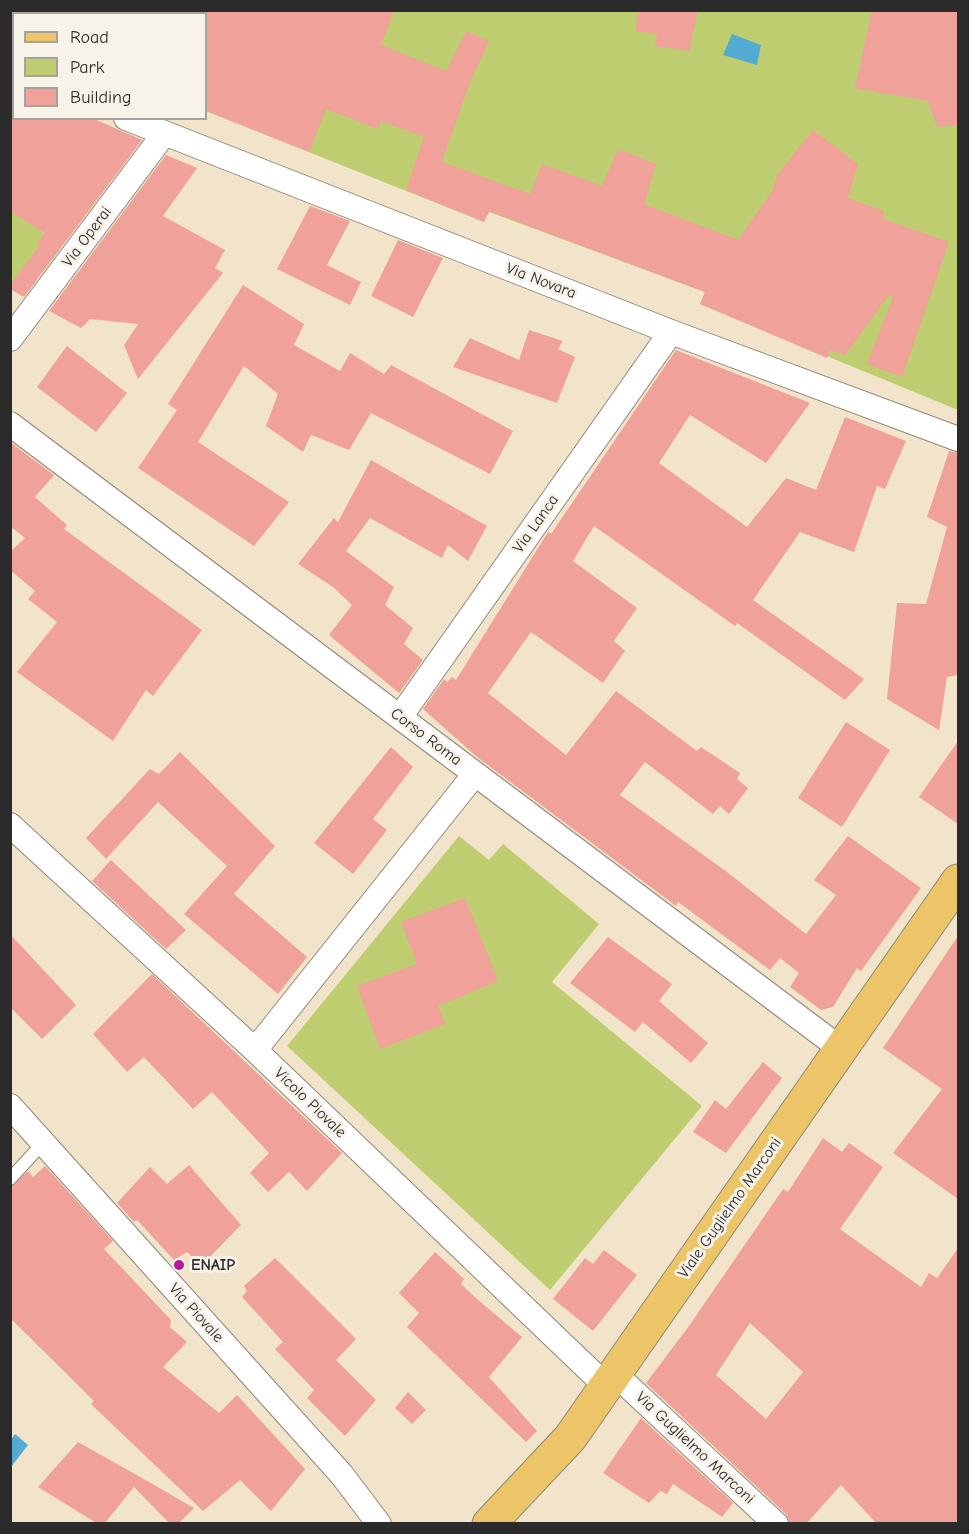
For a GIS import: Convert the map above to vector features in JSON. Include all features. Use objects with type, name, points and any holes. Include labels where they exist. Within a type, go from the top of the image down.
[{"type":"main road","name":"Viale Guglielmo Marconi","points":[[489,1524],[570,1438],[958,881]]},
{"type":"street","name":"Via Novara","points":[[131,120],[671,332],[958,439]]},
{"type":"street","name":"Via Operai","points":[[10,339],[164,134]]},
{"type":"street","name":"Via Lanca","points":[[400,717],[671,332]]},
{"type":"street","name":"Corso Roma","points":[[10,424],[841,1049]]},
{"type":"street","points":[[255,1050],[475,774]]},
{"type":"street","name":"Vicolo Piovale","points":[[10,825],[610,1380]]},
{"type":"street","name":"Via Piovale","points":[[10,1106],[342,1475],[379,1524]]},
{"type":"street","name":"Via Guglielmo Marconi","points":[[610,1380],[777,1524]]},
{"type":"lane","points":[[10,1179],[43,1143]]},
{"type":"green space","points":[[10,11],[958,11],[958,410],[700,304],[705,292],[489,212],[484,222],[207,111],[207,12],[12,12],[11,33]]},
{"type":"green space","points":[[11,211],[44,233],[38,243],[44,248],[11,285]]},
{"type":"green space","points":[[459,836],[489,860],[503,844],[599,924],[552,982],[702,1106],[550,1290],[287,1046]]},
{"type":"water","points":[[732,34],[761,45],[757,65],[723,55]]},
{"type":"water","points":[[15,1434],[28,1445],[11,1467],[11,1440]]},
{"type":"building","points":[[206,10],[394,10],[381,45],[446,71],[466,31],[489,41],[470,82],[442,162],[530,194],[542,164],[602,186],[618,149],[656,164],[644,204],[738,240],[773,190],[777,175],[813,130],[858,164],[848,198],[884,211],[883,219],[949,242],[902,377],[867,364],[893,297],[889,295],[845,355],[830,350],[827,358],[700,304],[705,292],[489,211],[484,222],[406,190],[424,137],[381,121],[378,129],[326,109],[309,152],[207,111]]},
{"type":"building","points":[[639,10],[698,10],[689,51],[655,46],[657,34],[635,31]]},
{"type":"building","points":[[872,10],[958,10],[958,125],[937,127],[928,101],[855,88]]},
{"type":"building","points":[[10,118],[12,120],[97,120],[142,140],[24,297],[10,289],[10,285],[40,245],[37,244],[44,233],[10,211]]},
{"type":"building","points":[[166,155],[197,168],[163,216],[225,250],[215,268],[223,273],[138,379],[124,345],[138,324],[90,319],[81,328],[49,311]]},
{"type":"building","points":[[310,206],[350,221],[327,265],[361,282],[350,305],[277,269]]},
{"type":"building","points":[[398,240],[443,258],[413,317],[371,296]]},
{"type":"building","points":[[243,285],[304,324],[294,345],[340,371],[350,353],[384,374],[391,365],[513,431],[490,474],[371,413],[349,450],[311,435],[303,452],[266,426],[278,394],[244,366],[198,442],[289,502],[254,546],[138,468],[177,410],[168,404]]},
{"type":"building","points":[[529,330],[563,341],[558,349],[575,357],[557,403],[453,367],[470,338],[519,360]]},
{"type":"building","points":[[67,346],[127,393],[96,432],[37,387]]},
{"type":"building","points":[[676,350],[810,403],[766,463],[690,415],[659,463],[747,527],[786,478],[816,490],[845,417],[906,441],[885,489],[877,486],[854,552],[800,532],[753,600],[864,679],[845,700],[737,623],[735,626],[594,526],[573,561],[637,608],[614,641],[625,651],[603,683],[531,632],[488,693],[566,755],[616,691],[697,751],[701,747],[740,773],[737,779],[748,788],[729,814],[720,806],[713,814],[645,762],[620,795],[727,872],[806,934],[836,895],[814,880],[848,836],[921,888],[861,971],[857,968],[833,1007],[821,1010],[790,987],[799,973],[780,958],[770,970],[678,902],[676,906],[477,757],[423,709],[444,679],[447,682],[452,677],[456,680],[548,532],[551,534]]},
{"type":"building","points":[[10,442],[54,475],[35,497],[67,525],[64,529],[202,630],[153,696],[146,690],[113,741],[17,672],[57,622],[28,599],[35,591],[10,570],[10,552],[25,538],[10,526]]},
{"type":"building","points":[[949,451],[958,453],[958,675],[947,677],[939,730],[887,699],[897,603],[926,604],[947,527],[927,517]]},
{"type":"building","points":[[371,460],[487,526],[468,561],[448,545],[442,558],[370,518],[346,551],[394,587],[385,605],[413,628],[404,644],[423,660],[399,693],[329,635],[352,605],[333,587],[298,564],[334,518],[338,522]]},
{"type":"building","points":[[846,722],[890,750],[842,827],[798,798]]},
{"type":"building","points":[[958,741],[958,824],[919,797]]},
{"type":"building","points":[[391,747],[413,767],[373,819],[387,830],[353,874],[314,843]]},
{"type":"building","points":[[180,752],[275,846],[234,894],[307,957],[278,994],[184,914],[227,866],[158,802],[106,859],[86,838],[150,769],[159,774]]},
{"type":"building","points":[[111,860],[186,930],[166,949],[92,881]]},
{"type":"building","points":[[465,898],[498,981],[438,1006],[445,1024],[380,1049],[357,986],[417,964],[401,922]]},
{"type":"building","points":[[10,934],[76,1005],[42,1039],[10,1007]]},
{"type":"building","points":[[958,936],[958,1199],[893,1153],[942,1089],[883,1048]]},
{"type":"building","points":[[608,937],[672,984],[659,1001],[708,1043],[691,1063],[643,1022],[635,1032],[570,983]]},
{"type":"building","points":[[152,974],[342,1153],[307,1191],[289,1172],[268,1192],[250,1173],[269,1153],[212,1092],[193,1109],[144,1057],[127,1072],[93,1034]]},
{"type":"building","points":[[763,1062],[782,1078],[726,1153],[693,1132],[715,1100],[726,1109]]},
{"type":"building","points":[[823,1138],[842,1152],[849,1143],[883,1167],[840,1229],[921,1287],[929,1273],[937,1278],[958,1248],[958,1524],[877,1524],[841,1485],[806,1524],[790,1524],[786,1514],[646,1383],[689,1326],[783,1189],[788,1192]],"holes":[[[750,1323],[803,1372],[766,1419],[716,1375]]]},
{"type":"building","points":[[189,1165],[241,1225],[201,1266],[187,1252],[174,1260],[137,1220],[134,1222],[117,1203],[150,1167],[167,1184]]},
{"type":"building","points":[[45,1166],[113,1241],[104,1249],[171,1320],[170,1327],[187,1342],[163,1367],[219,1413],[237,1395],[305,1469],[271,1511],[240,1480],[203,1511],[91,1404],[94,1401],[10,1318],[10,1187],[28,1171],[33,1177]]},
{"type":"building","points":[[604,1250],[637,1275],[593,1331],[553,1299],[585,1258],[593,1264]]},
{"type":"building","points":[[435,1252],[464,1279],[461,1284],[522,1337],[489,1377],[537,1431],[526,1442],[407,1327],[419,1313],[399,1293]]},
{"type":"building","points":[[275,1258],[356,1339],[336,1360],[376,1400],[345,1436],[307,1398],[314,1390],[275,1349],[283,1342],[242,1297],[247,1291],[244,1286]]},
{"type":"building","points":[[408,1392],[426,1410],[412,1424],[395,1408]]},
{"type":"building","points":[[641,1418],[733,1503],[722,1517],[673,1484],[667,1494],[660,1491],[649,1503],[603,1473]]},
{"type":"building","points":[[78,1442],[194,1508],[178,1524],[170,1524],[134,1487],[104,1524],[98,1524],[38,1487]]},
{"type":"place","name":"ENAIP","points":[[179,1265]]}]
